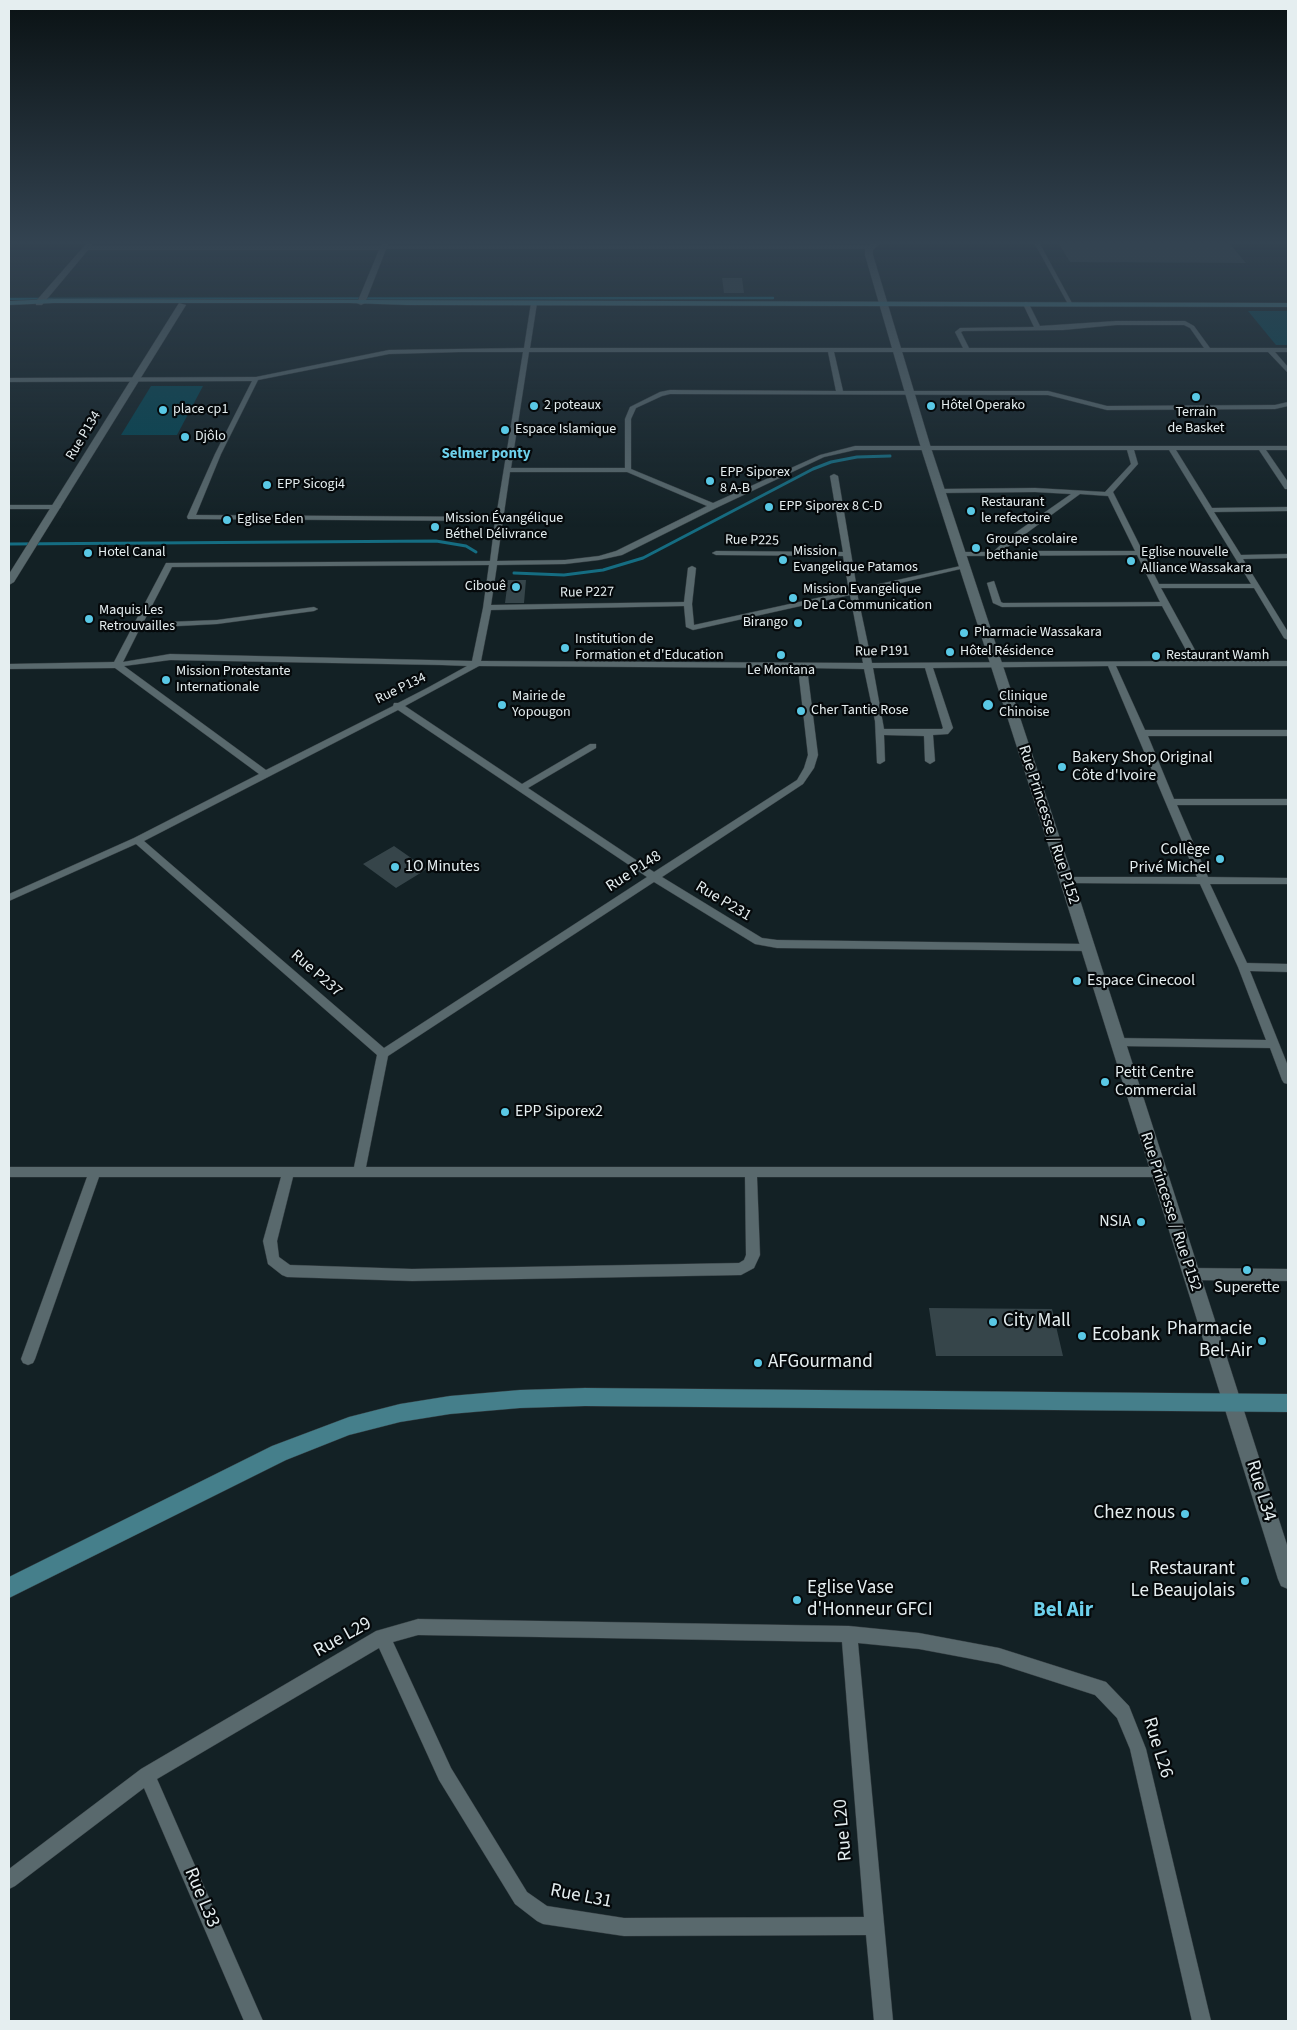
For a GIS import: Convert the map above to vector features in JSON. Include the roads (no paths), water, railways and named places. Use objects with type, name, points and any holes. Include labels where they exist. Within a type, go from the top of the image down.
[{"type":"main road","points":[[9,1588],[279,1453],[349,1426],[400,1413],[450,1405],[585,1396],[1233,1404],[1288,1403]]},
{"type":"street","name":"Rue P134","points":[[9,582],[160,339]]},
{"type":"street","points":[[476,664],[487,608],[499,518],[528,339]]},
{"type":"street","name":"Rue Princesse / Rue P152","points":[[893,339],[908,392],[1067,880],[1190,1274],[1233,1404]]},
{"type":"street","points":[[961,339],[967,350]]},
{"type":"street","points":[[1200,339],[1208,350]]},
{"type":"street","points":[[9,380],[256,379],[390,352],[526,350],[1288,350]]},
{"type":"street","points":[[831,350],[840,392]]},
{"type":"street","points":[[1270,350],[1288,371]]},
{"type":"street","points":[[256,379],[218,454],[191,517],[499,518]]},
{"type":"street","points":[[628,470],[628,419],[631,409],[660,394],[670,392],[1054,393],[1106,408],[1274,408],[1288,404]]},
{"type":"street","points":[[265,774],[117,665],[168,566],[565,562],[599,558],[619,553],[637,545],[713,506],[830,452],[855,448],[1288,448]]},
{"type":"street","points":[[1108,493],[1135,464],[1135,458],[1130,448]]},
{"type":"street","points":[[1262,448],[1288,488]]},
{"type":"street","points":[[1172,449],[1288,638]]},
{"type":"street","points":[[508,470],[628,470],[713,506]]},
{"type":"street","points":[[834,476],[853,591],[879,721],[880,761]]},
{"type":"street","points":[[940,492],[1035,490],[1108,493],[1114,497],[1165,604],[1198,664]]},
{"type":"street","points":[[996,554],[1011,540],[1077,493]]},
{"type":"street","points":[[9,507],[56,507]]},
{"type":"street","points":[[1210,510],[1288,509]]},
{"type":"street","points":[[961,554],[1141,552]]},
{"type":"street","name":"Rue P225","points":[[716,553],[848,554]]},
{"type":"street","points":[[1238,557],[1288,556]]},
{"type":"street","points":[[692,568],[688,604],[690,627],[693,628],[965,567]]},
{"type":"street","points":[[991,583],[998,603],[1002,605],[1165,604]]},
{"type":"street","points":[[1157,586],[1256,586]]},
{"type":"street","name":"Rue P227","points":[[487,608],[688,604]]},
{"type":"street","points":[[137,626],[217,622],[314,609]]},
{"type":"street","name":"Rue P191","points":[[9,666],[117,665],[170,658],[476,664],[802,666],[1111,662],[1288,664]]},
{"type":"street","points":[[1111,662],[1204,881],[1243,967],[1288,1080]]},
{"type":"street","name":"Rue P134","points":[[9,898],[137,840],[397,705],[432,689],[476,664]]},
{"type":"street","points":[[880,732],[928,733],[945,732],[948,728],[928,665]]},
{"type":"street","name":"Rue P148","points":[[383,1054],[800,782],[809,768],[813,755],[802,666]]},
{"type":"street","name":"Rue P231","points":[[397,705],[654,877],[759,942],[768,944],[1087,948]]},
{"type":"street","points":[[928,733],[930,761]]},
{"type":"street","points":[[1142,733],[1288,733]]},
{"type":"street","points":[[522,788],[593,746]]},
{"type":"street","points":[[1171,802],[1288,802]]},
{"type":"street","name":"Rue P237","points":[[137,840],[383,1054]]},
{"type":"street","points":[[1067,880],[1288,881]]},
{"type":"street","points":[[1243,967],[1288,968]]},
{"type":"street","points":[[1117,1042],[1273,1044]]},
{"type":"street","points":[[359,1171],[383,1054]]},
{"type":"street","points":[[9,1172],[1158,1172]]},
{"type":"street","points":[[28,1359],[95,1172]]},
{"type":"street","points":[[288,1173],[270,1242],[273,1260],[287,1271],[412,1276],[741,1268],[749,1264],[753,1255],[751,1172]]},
{"type":"street","points":[[1190,1274],[1288,1275]]},
{"type":"street","name":"Rue L34","points":[[1233,1404],[1288,1579]]},
{"type":"street","name":"Rue L29","points":[[9,1880],[147,1775],[382,1637],[418,1627],[849,1634]]},
{"type":"street","name":"Rue L20","points":[[849,1634],[884,2021]]},
{"type":"street","name":"Rue L26","points":[[849,1634],[919,1641],[999,1656],[1100,1688],[1123,1712],[1138,1749],[1202,2021]]},
{"type":"street","name":"Rue L31","points":[[382,1637],[445,1774],[521,1898],[543,1915],[624,1927],[874,1926]]},
{"type":"street","name":"Rue L33","points":[[147,1775],[254,2021]]},
{"type":"waterway","points":[[514,573],[564,575],[603,570],[643,558],[813,469],[831,462],[857,457],[890,456]]},
{"type":"waterway","points":[[9,544],[436,541],[466,546],[476,552]]},
{"type":"place","name":"Terrain de Basket","points":[[1196,397]]},
{"type":"place","name":"2 poteaux","points":[[534,406]]},
{"type":"place","name":"Hôtel Operako","points":[[931,406]]},
{"type":"place","name":"place cp1","points":[[163,410]]},
{"type":"place","name":"Espace Islamique","points":[[505,430]]},
{"type":"place","name":"Djôlo","points":[[185,437]]},
{"type":"place","name":"EPP Siporex 8 A-B","points":[[710,481]]},
{"type":"place","name":"EPP Sicogi4","points":[[267,485]]},
{"type":"place","name":"EPP Siporex 8 C-D","points":[[769,507]]},
{"type":"place","name":"Restaurant le refectoire","points":[[971,511]]},
{"type":"place","name":"Eglise Eden","points":[[227,520]]},
{"type":"place","name":"Mission Évangélique Béthel Délivrance","points":[[435,527]]},
{"type":"place","name":"Groupe scolaire bethanie","points":[[976,548]]},
{"type":"place","name":"Hotel Canal","points":[[88,553]]},
{"type":"place","name":"Mission Evangelique Patamos","points":[[783,560]]},
{"type":"place","name":"Eglise nouvelle Alliance Wassakara","points":[[1131,561]]},
{"type":"place","name":"Cibouê","points":[[516,587]]},
{"type":"place","name":"Mission Evangelique De La Communication","points":[[793,598]]},
{"type":"place","name":"Maquis Les Retrouvailles","points":[[89,619]]},
{"type":"place","name":"Birango","points":[[798,623]]},
{"type":"place","name":"Pharmacie Wassakara","points":[[964,633]]},
{"type":"place","name":"Institution de Formation et d'Education","points":[[565,648]]},
{"type":"place","name":"Hôtel Résidence","points":[[950,652]]},
{"type":"place","name":"Le Montana","points":[[781,655]]},
{"type":"place","name":"Restaurant Wamh","points":[[1156,656]]},
{"type":"place","name":"Mission Protestante Internationale","points":[[166,680]]},
{"type":"place","name":"Mairie de Yopougon","points":[[502,705]]},
{"type":"place","name":"Clinique Chinoise","points":[[988,705]]},
{"type":"place","name":"Cher Tantie Rose","points":[[801,711]]},
{"type":"place","name":"Bakery Shop Original Côte d'Ivoire","points":[[1062,767]]},
{"type":"place","name":"Collège Privé Michel","points":[[1220,859]]},
{"type":"place","name":"1O Minutes","points":[[395,867]]},
{"type":"place","name":"Espace Cinecool","points":[[1077,981]]},
{"type":"place","name":"Petit Centre Commercial","points":[[1105,1082]]},
{"type":"place","name":"EPP Siporex2","points":[[505,1112]]},
{"type":"place","name":"NSIA","points":[[1141,1222]]},
{"type":"place","name":"Superette","points":[[1247,1270]]},
{"type":"place","name":"City Mall","points":[[993,1322]]},
{"type":"place","name":"Ecobank","points":[[1082,1336]]},
{"type":"place","name":"Pharmacie Bel-Air","points":[[1262,1341]]},
{"type":"place","name":"AFGourmand","points":[[758,1363]]},
{"type":"place","name":"Chez nous","points":[[1185,1514]]},
{"type":"place","name":"Restaurant Le Beaujolais","points":[[1245,1581]]},
{"type":"place","name":"Eglise Vase d'Honneur GFCI","points":[[797,1600]]},
{"type":"district","name":"Selmer ponty","points":[[486,455]]},
{"type":"district","name":"Bel Air","points":[[1063,1611]]}]
